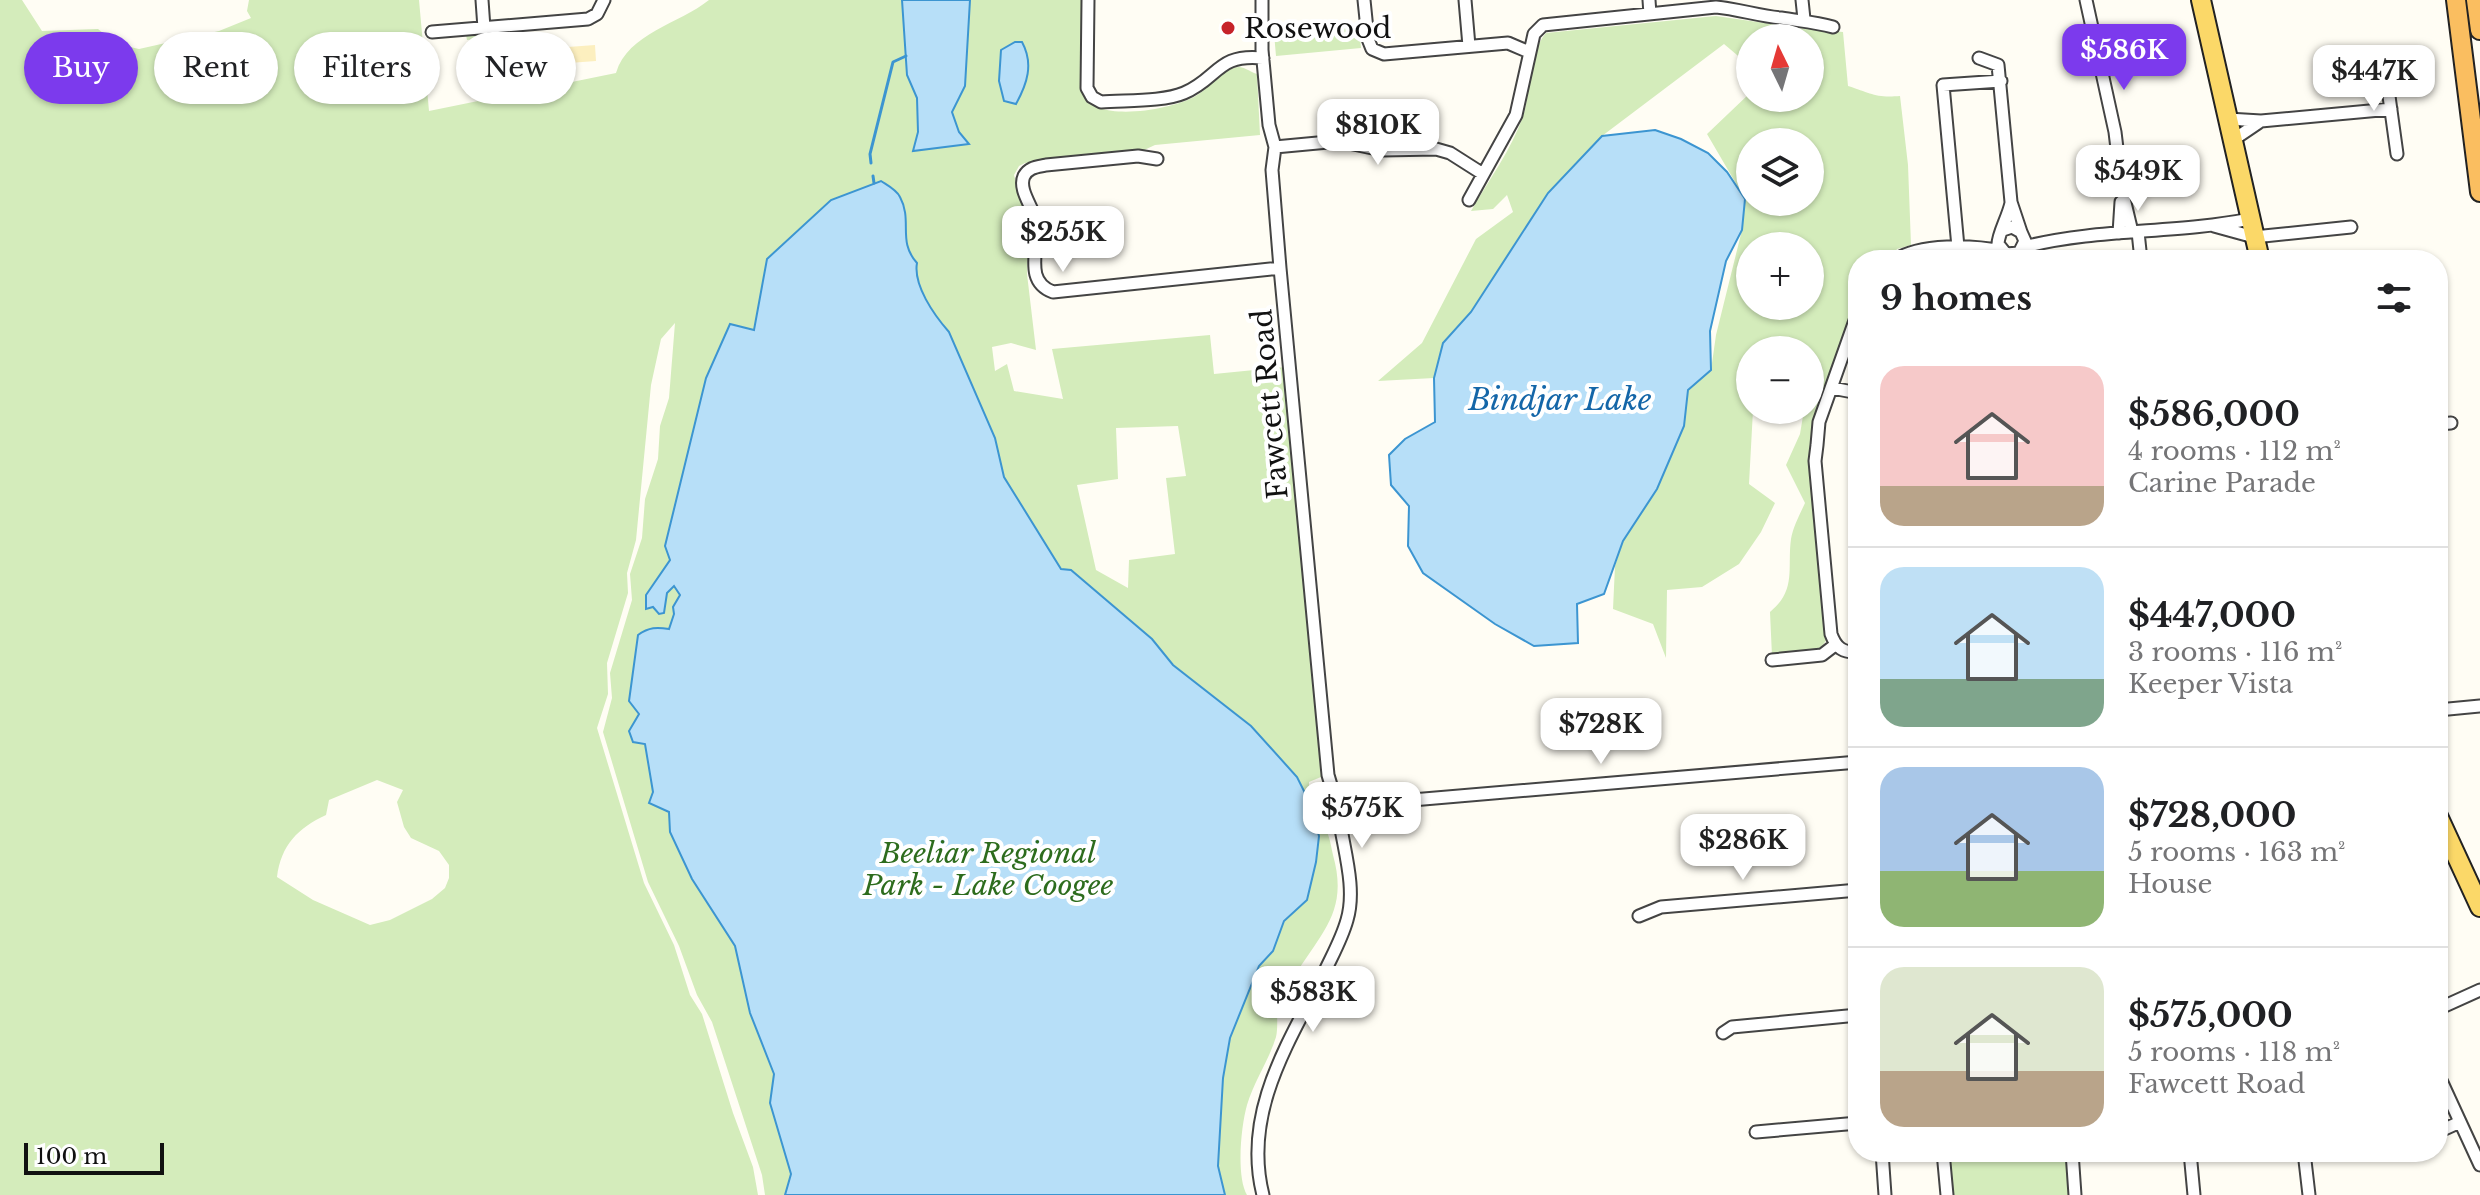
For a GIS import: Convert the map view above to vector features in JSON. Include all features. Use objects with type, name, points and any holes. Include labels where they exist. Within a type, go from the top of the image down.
[{"type":"highway","points":[[2456,0],[2480,192]]},
{"type":"highway","points":[[2476,0],[2480,30]]},
{"type":"main road","points":[[2201,0],[2258,250]]},
{"type":"main road","points":[[2448,838],[2480,907]]},
{"type":"street","points":[[482,0],[484,28]]},
{"type":"street","points":[[432,32],[588,19],[597,14],[604,0]]},
{"type":"street","points":[[1088,0],[1087,88],[1092,97],[1101,102],[1174,96],[1194,87],[1229,60],[1263,58]]},
{"type":"street","name":"Fawcett Road","points":[[1262,0],[1263,58],[1269,125],[1275,147],[1272,170],[1280,268],[1328,775],[1336,802]]},
{"type":"street","points":[[1364,0],[1368,39],[1372,49],[1384,54],[1508,43],[1529,52]]},
{"type":"street","points":[[1465,0],[1469,46]]},
{"type":"street","points":[[1649,0],[1650,14]]},
{"type":"street","points":[[1802,0],[1804,19]]},
{"type":"street","points":[[2086,0],[2115,132],[2122,190],[2139,250]]},
{"type":"street","points":[[1469,200],[1516,115],[1534,34],[1543,25],[1743,5],[1780,18],[1804,19],[1833,27]]},
{"type":"street","points":[[1979,58],[1998,65],[2011,202],[2021,246]]},
{"type":"street","points":[[2385,67],[2397,154]]},
{"type":"street","points":[[1958,247],[1943,85],[2001,81]]},
{"type":"street","points":[[2228,119],[2261,121],[2391,109]]},
{"type":"street","points":[[2233,140],[2261,121]]},
{"type":"street","points":[[1275,147],[1339,141],[1382,150],[1436,149],[1450,153],[1483,174]]},
{"type":"street","points":[[1157,159],[1138,156],[1046,165],[1032,167],[1025,174],[1022,184],[1037,232],[1034,272],[1043,288],[1053,292],[1280,268]]},
{"type":"street","points":[[2119,233],[2122,190]]},
{"type":"street","points":[[2002,250],[1998,244],[2011,202]]},
{"type":"street","points":[[2021,246],[2055,239],[2213,226],[2351,227]]},
{"type":"street","points":[[2213,226],[2252,228]]},
{"type":"street","points":[[1978,246],[2012,227],[2021,246]]},
{"type":"street","points":[[1932,250],[1978,246],[1990,250]]},
{"type":"street","points":[[1848,341],[1819,422],[1815,461],[1831,634],[1835,645],[1848,653]]},
{"type":"street","points":[[1832,388],[1848,391]]},
{"type":"street","points":[[1772,660],[1822,655],[1835,645]]},
{"type":"street","points":[[2448,709],[2480,706]]},
{"type":"street","points":[[1350,808],[1377,803],[1848,763]]},
{"type":"street","points":[[1336,802],[1350,808],[1349,817],[1340,823],[1333,821],[1329,815],[1330,808],[1336,802]]},
{"type":"street","points":[[1263,1195],[1257,1171],[1257,1147],[1271,1080],[1348,919],[1350,882],[1340,823]]},
{"type":"street","points":[[1639,916],[1661,907],[1848,891]]},
{"type":"street","points":[[2448,1004],[2480,990]]},
{"type":"street","points":[[1723,1033],[1732,1027],[1848,1016]]},
{"type":"street","points":[[2448,1096],[2480,1165]]},
{"type":"street","points":[[2448,1127],[2460,1122]]},
{"type":"street","points":[[1756,1132],[1848,1124]]},
{"type":"street","points":[[1883,1162],[1885,1195]]},
{"type":"street","points":[[1944,1162],[1947,1195]]},
{"type":"street","points":[[2073,1162],[2075,1195]]},
{"type":"street","points":[[2191,1162],[2194,1195]]},
{"type":"street","points":[[2305,1162],[2309,1195]]},
{"type":"green space","points":[[0,0],[22,0],[42,31],[98,29],[102,32],[24,32],[24,104],[138,104],[138,49],[154,46],[154,104],[278,104],[278,32],[215,32],[251,18],[247,11],[249,0],[419,0],[422,32],[294,32],[294,104],[428,104],[429,111],[463,104],[576,104],[576,81],[616,73],[631,48],[709,0],[1082,0],[1083,95],[1091,104],[1102,109],[1134,111],[1168,106],[1199,94],[1233,68],[1243,68],[1257,74],[1260,135],[1155,145],[1142,151],[1019,166],[1014,175],[1029,232],[1027,274],[1036,350],[1011,343],[992,347],[995,371],[1007,364],[1014,391],[1063,399],[1052,349],[1210,335],[1214,374],[1286,367],[1321,777],[1309,782],[1309,791],[1323,815],[1321,821],[1330,841],[1337,875],[1337,892],[1330,920],[1278,999],[1276,1037],[1250,1096],[1243,1125],[1241,1164],[1247,1195],[765,1195],[762,1175],[712,1022],[697,995],[679,946],[648,882],[603,732],[612,698],[610,673],[632,600],[630,574],[642,538],[645,499],[658,459],[660,426],[669,398],[675,323],[661,339],[651,385],[636,540],[627,573],[628,593],[607,663],[608,694],[597,728],[644,883],[674,945],[690,995],[702,1014],[753,1167],[758,1195],[0,1195]],"holes":[[[1178,426],[1186,476],[1166,478],[1175,554],[1129,560],[1128,588],[1096,570],[1077,485],[1118,479],[1116,428]],[[377,780],[403,790],[397,802],[404,827],[411,838],[439,851],[449,865],[445,888],[432,899],[390,920],[370,925],[313,900],[277,877],[282,856],[292,839],[326,815],[329,800]]]},
{"type":"green space","points":[[1716,16],[1771,24],[1736,24],[1736,54],[1724,44],[1602,136],[1548,193],[1471,312],[1443,343],[1434,378],[1378,381],[1422,343],[1476,239],[1513,212],[1507,195],[1493,209],[1471,211],[1506,153],[1523,116],[1536,51],[1546,33]]},
{"type":"green space","points":[[1359,26],[1361,48],[1276,56],[1274,33]]},
{"type":"green space","points":[[1824,30],[1843,32],[1848,86],[1878,96],[1900,96],[1908,165],[1911,245],[1896,250],[1848,250],[1848,322],[1824,396],[1824,336],[1736,336],[1736,424],[1752,424],[1749,484],[1775,503],[1761,532],[1739,564],[1702,587],[1667,590],[1666,658],[1653,624],[1613,609],[1615,566],[1623,541],[1657,489],[1684,426],[1688,389],[1711,370],[1716,335],[1736,254],[1736,320],[1824,320],[1824,232],[1742,232],[1743,216],[1824,216],[1824,128],[1736,128],[1736,184],[1707,134],[1736,106],[1736,112],[1824,112]]},
{"type":"green space","points":[[1802,424],[1815,424],[1827,638],[1811,652],[1772,656],[1770,612],[1787,587],[1791,539],[1805,503],[1786,465]]},
{"type":"green space","points":[[1944,1162],[2073,1162],[2075,1195],[1947,1195]]},
{"type":"sand","points":[[595,45],[596,61],[576,62],[576,46]]},
{"type":"water","points":[[902,0],[970,0],[965,86],[952,112],[959,132],[969,144],[913,151],[918,132],[917,98],[907,75]]},
{"type":"water","points":[[1015,42],[1022,42],[1028,58],[1026,81],[1016,104],[1004,101],[999,81],[1001,50]]},
{"type":"water","name":"Bindjar Lake","points":[[1655,130],[1708,153],[1736,186],[1736,216],[1743,216],[1742,230],[1736,232],[1736,242],[1726,261],[1710,331],[1711,370],[1688,390],[1684,426],[1657,489],[1623,541],[1604,594],[1577,604],[1578,643],[1534,646],[1495,624],[1423,573],[1408,546],[1409,506],[1391,485],[1389,455],[1405,439],[1435,422],[1434,378],[1443,343],[1471,312],[1548,193],[1602,136]]},
{"type":"water","name":"Beeliar Regional Park - Lake Coogee","points":[[881,181],[894,190],[904,206],[906,239],[917,263],[921,290],[949,332],[995,438],[1004,477],[1061,569],[1071,570],[1152,639],[1173,665],[1251,726],[1297,777],[1310,803],[1319,836],[1307,900],[1284,921],[1273,951],[1259,966],[1230,1038],[1223,1078],[1218,1166],[1225,1195],[785,1195],[791,1174],[770,1103],[774,1074],[750,1013],[735,946],[692,879],[670,832],[669,812],[649,803],[653,792],[645,744],[633,742],[629,731],[639,714],[629,701],[638,635],[653,628],[669,629],[673,607],[680,595],[674,586],[667,593],[664,613],[659,614],[653,607],[646,609],[646,595],[670,560],[665,546],[706,378],[730,324],[754,330],[767,259],[831,200]]},
{"type":"waterway","points":[[871,163],[870,154],[893,62],[906,56]]},
{"type":"waterway","points":[[873,176],[874,183]]},
{"type":"place","name":"Rosewood","points":[[1228,28]]}]
